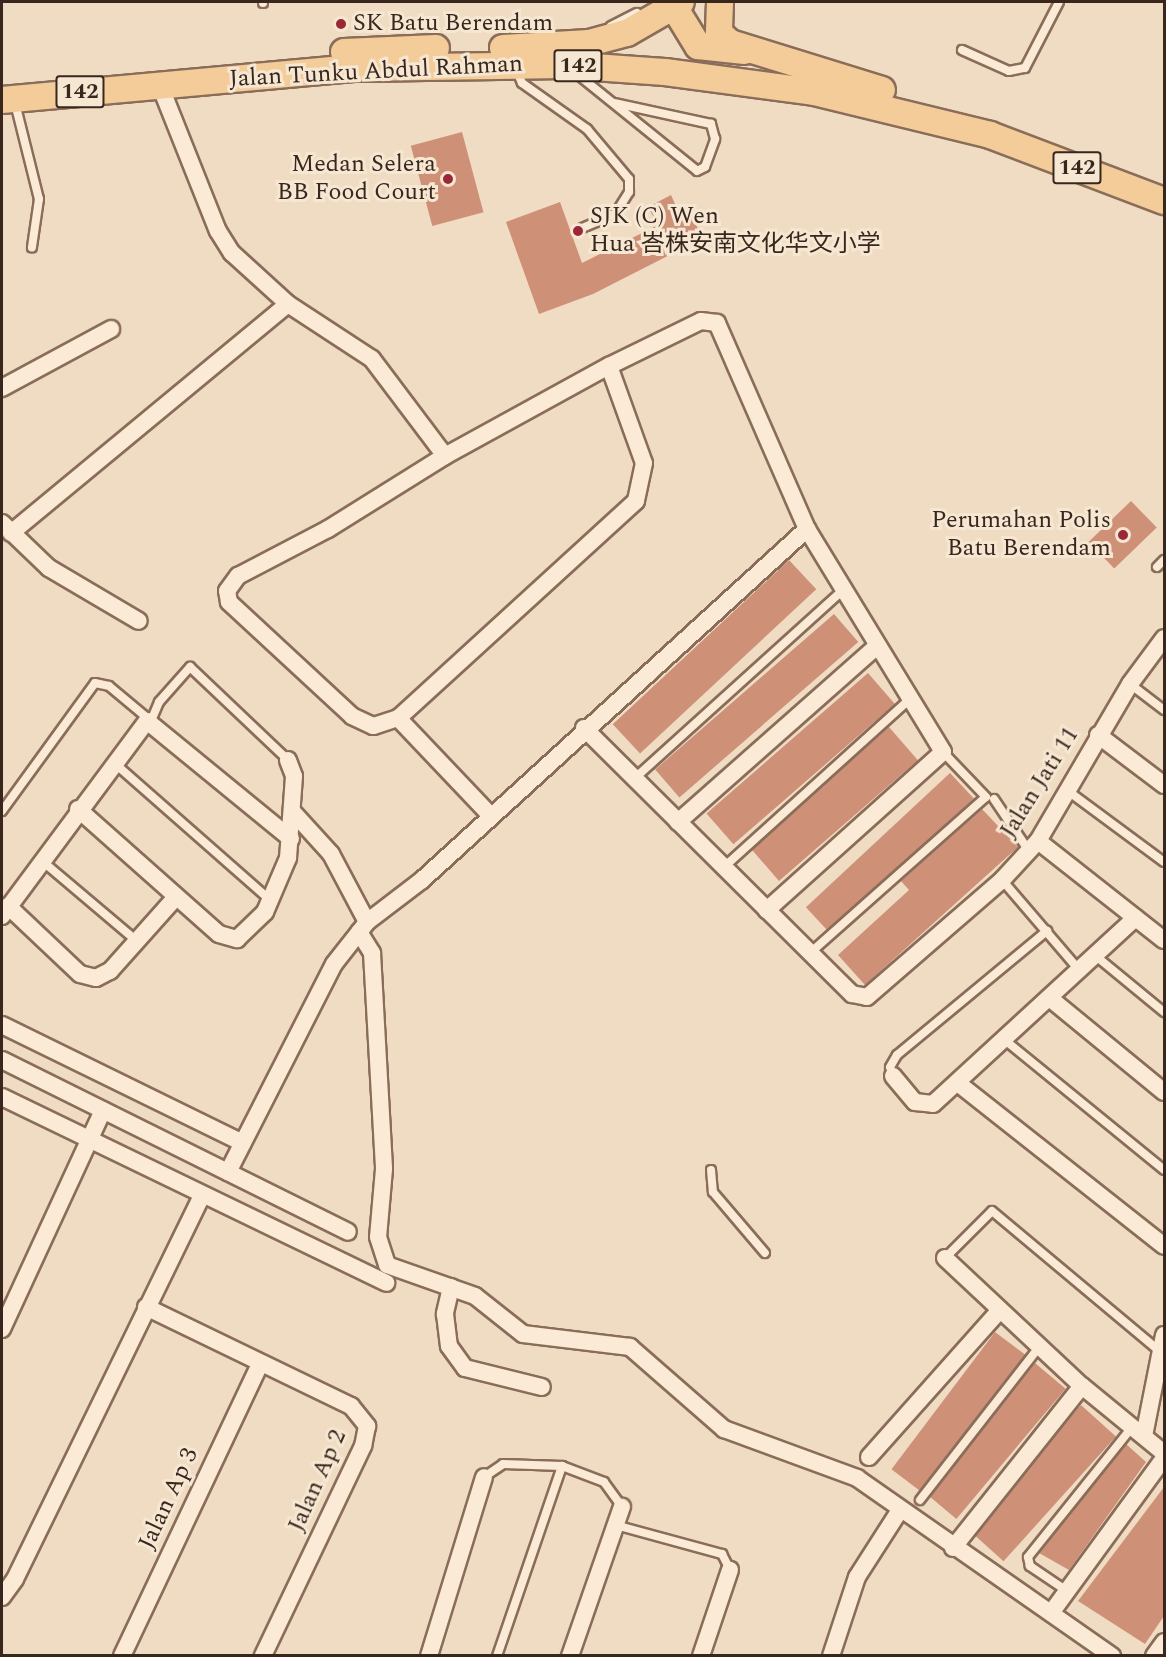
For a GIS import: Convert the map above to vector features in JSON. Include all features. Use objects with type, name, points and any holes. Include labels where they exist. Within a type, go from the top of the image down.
[{"type":"main road","points":[[720,2],[718,33],[745,51]]},
{"type":"main road","points":[[671,3],[698,46],[745,51],[920,101],[990,135]]},
{"type":"main road","name":"142","points":[[568,55],[627,33],[671,3]]},
{"type":"main road","name":"Jalan Tunku Abdul Rahman","points":[[6,95],[356,51],[469,48],[568,55],[772,84],[990,135],[1164,201]]},
{"type":"main road","name":"Jalan Tunku Abdul Rahman","points":[[6,95],[354,68],[515,65],[568,55]]},
{"type":"street","points":[[159,83],[218,231],[248,270],[288,304],[372,359],[445,456]]},
{"type":"street","points":[[139,621],[50,568],[6,528],[288,304]]},
{"type":"street","points":[[609,366],[644,463],[636,501],[398,718],[373,726],[352,716],[235,608],[227,591],[238,576],[328,529],[445,456],[609,366],[701,321],[717,323],[807,529],[943,752],[766,910]]},
{"type":"street","points":[[2,388],[111,329]]},
{"type":"street","points":[[228,1172],[334,964],[363,927],[422,880],[489,814],[807,529]]},
{"type":"street","name":"Jalan Jati 11","points":[[810,953],[852,994],[874,994],[1002,880],[1033,846],[1130,684],[1164,638]]},
{"type":"street","points":[[678,822],[876,645]]},
{"type":"street","points":[[398,718],[489,814]]},
{"type":"street","points":[[176,897],[104,976],[88,978],[5,911],[140,724],[151,721],[291,839]]},
{"type":"street","points":[[584,728],[810,953]]},
{"type":"street","points":[[1098,735],[1164,785]]},
{"type":"street","points":[[78,809],[176,897],[227,939],[246,934],[271,902],[291,839],[294,776],[288,759]]},
{"type":"street","points":[[292,811],[331,854],[370,944],[384,1169],[381,1256],[387,1265],[451,1287],[490,1306],[523,1334],[630,1347],[724,1429],[843,1471],[1112,1656]]},
{"type":"street","points":[[1033,846],[1164,940]]},
{"type":"street","points":[[893,1076],[924,1106],[959,1084],[1082,972],[1135,918]]},
{"type":"street","points":[[1052,1000],[1164,1092]]},
{"type":"street","points":[[2,1025],[243,1143]]},
{"type":"street","points":[[2,1060],[348,1232]]},
{"type":"street","points":[[959,1084],[1164,1246]]},
{"type":"street","points":[[2,1097],[201,1197],[386,1282]]},
{"type":"street","points":[[2,1329],[103,1110]]},
{"type":"street","points":[[2,1597],[15,1579],[201,1197]]},
{"type":"street","points":[[945,1258],[1082,1386],[1164,1453]]},
{"type":"street","points":[[451,1287],[445,1314],[449,1346],[465,1368],[542,1387]]},
{"type":"street","name":"Jalan Ap 2","points":[[146,1307],[351,1406],[367,1426],[363,1446],[263,1656]]},
{"type":"street","points":[[869,1457],[1000,1310]]},
{"type":"street","points":[[1138,1432],[1162,1354],[1164,1335]]},
{"type":"street","name":"Jalan Ap 3","points":[[122,1656],[260,1364]]},
{"type":"street","points":[[953,1548],[1082,1386]]},
{"type":"street","points":[[1051,1613],[1164,1458]]},
{"type":"street","points":[[429,1656],[484,1477]]},
{"type":"street","points":[[570,1656],[619,1526],[622,1507]]},
{"type":"street","points":[[831,1656],[857,1577],[900,1510]]},
{"type":"street","points":[[701,1656],[730,1570]]},
{"type":"street","points":[[1154,1656],[1164,1642]]},
{"type":"lane","points":[[962,50],[1009,71],[1025,68],[1059,2]]},
{"type":"lane","points":[[568,55],[615,103],[697,171],[705,167],[715,139],[711,124],[615,103]]},
{"type":"lane","points":[[515,65],[522,83],[587,129],[629,179],[629,192],[615,214],[582,228]]},
{"type":"lane","points":[[6,95],[39,199],[32,247]]},
{"type":"lane","points":[[1157,567],[1164,560]]},
{"type":"lane","points":[[635,778],[843,590]]},
{"type":"lane","points":[[2,811],[89,687],[109,686],[151,721],[159,702],[190,667],[288,759]]},
{"type":"lane","points":[[1130,684],[1164,710]]},
{"type":"lane","points":[[724,867],[910,699]]},
{"type":"lane","points":[[810,953],[986,797],[943,752]]},
{"type":"lane","points":[[113,762],[271,902]]},
{"type":"lane","points":[[1068,791],[1164,862]]},
{"type":"lane","points":[[994,799],[1033,846]]},
{"type":"lane","points":[[41,860],[137,941]]},
{"type":"lane","points":[[1002,880],[1082,972]]},
{"type":"lane","points":[[893,1076],[890,1067],[897,1055],[1047,931]]},
{"type":"lane","points":[[1097,957],[1164,1012]]},
{"type":"lane","points":[[1006,1041],[1164,1170]]},
{"type":"lane","points":[[711,1170],[713,1192],[765,1253]]},
{"type":"lane","points":[[945,1258],[992,1211],[1162,1354]]},
{"type":"lane","points":[[920,1500],[1040,1347]]},
{"type":"lane","points":[[1067,1591],[1030,1566],[1028,1557],[1138,1432]]},
{"type":"lane","points":[[484,1477],[503,1464],[562,1466],[604,1482],[622,1507]]},
{"type":"lane","points":[[497,1656],[562,1466]]},
{"type":"lane","points":[[619,1526],[722,1554],[730,1570]]},
{"type":"building","name":"Medan Selera BB Food Court","points":[[462,132],[483,212],[432,226],[411,146]]},
{"type":"building","points":[[671,195],[680,215],[689,211],[703,238],[593,294],[539,314],[506,222],[560,202],[582,263],[658,225],[648,207]]},
{"type":"building","name":"Perumahan Polis Batu Berendam","points":[[1131,501],[1157,528],[1114,569],[1089,542]]},
{"type":"building","points":[[789,560],[816,589],[640,754],[613,724]]},
{"type":"building","points":[[834,614],[858,642],[679,797],[655,769]]},
{"type":"building","points":[[868,673],[895,704],[733,844],[706,813]]},
{"type":"building","points":[[889,727],[918,760],[779,881],[750,848]]},
{"type":"building","points":[[950,773],[974,799],[830,933],[806,907]]},
{"type":"building","points":[[982,809],[1018,847],[865,985],[838,955],[909,890],[901,881]]},
{"type":"building","points":[[995,1332],[1025,1355],[922,1492],[891,1469]]},
{"type":"building","points":[[1035,1363],[1066,1389],[956,1519],[926,1493]]},
{"type":"building","points":[[1081,1405],[1116,1436],[1004,1561],[969,1530]]},
{"type":"building","points":[[1126,1444],[1146,1462],[1069,1570],[1039,1553]]},
{"type":"building","points":[[1164,1487],[1164,1616],[1145,1644],[1078,1601]]},
{"type":"place","name":"SK Batu Berendam","points":[[341,24]]},
{"type":"place","name":"Medan Selera BB Food Court","points":[[448,179]]},
{"type":"place","name":"SJK (C) Wen Hua 峇株安南文化华文小学","points":[[578,231]]},
{"type":"place","name":"Perumahan Polis Batu Berendam","points":[[1123,535]]}]
